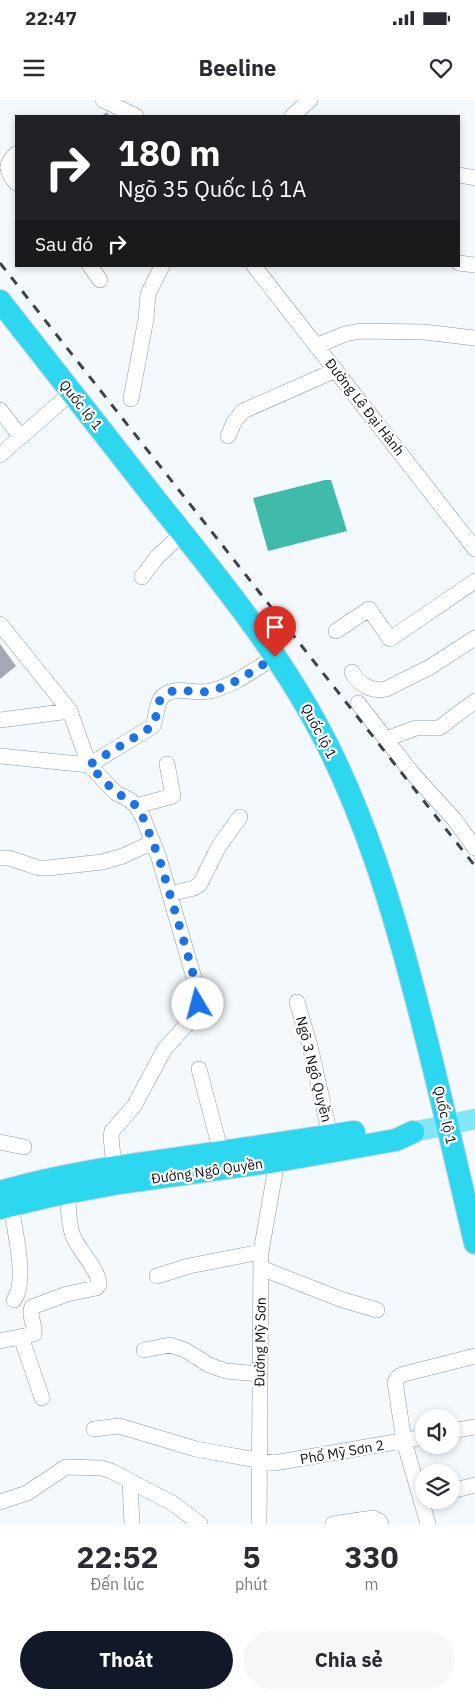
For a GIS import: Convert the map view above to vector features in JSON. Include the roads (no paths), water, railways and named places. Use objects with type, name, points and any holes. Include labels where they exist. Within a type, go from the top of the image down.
[{"type":"highway","name":"Quốc lộ 1","points":[[0,301],[71,393],[208,563],[275,657],[306,705],[328,746],[352,798],[375,857],[422,1021],[475,1243]]},
{"type":"highway","name":"Đường Ngô Quyền","points":[[4,1202],[67,1193],[116,1175],[221,1152],[276,1153],[330,1136],[394,1125],[413,1132]]},
{"type":"highway","name":"Đường Ngô Quyền","points":[[4,1202],[43,1180],[116,1175],[276,1153],[396,1140],[413,1132]]},
{"type":"main road","name":"Đường Ngô Quyền","points":[[413,1132],[475,1119]]},
{"type":"street","points":[[103,100],[132,115]]},
{"type":"street","points":[[130,100],[134,115]]},
{"type":"street","points":[[293,115],[310,100]]},
{"type":"street","points":[[15,155],[8,161],[7,165],[15,182]]},
{"type":"street","points":[[460,175],[475,178]]},
{"type":"street","points":[[460,263],[475,265]]},
{"type":"street","points":[[91,267],[100,280]]},
{"type":"street","points":[[131,399],[146,319],[148,294],[162,267]]},
{"type":"street","name":"Đường Lê Đại Hành","points":[[255,267],[475,548]]},
{"type":"street","points":[[316,346],[360,330],[424,332],[475,338]]},
{"type":"street","points":[[228,436],[234,422],[243,411],[336,370]]},
{"type":"street","points":[[0,455],[71,393]]},
{"type":"street","points":[[0,410],[21,437]]},
{"type":"street","points":[[142,577],[157,557],[183,533]]},
{"type":"street","points":[[336,630],[369,609],[390,639],[475,582]]},
{"type":"street","points":[[0,624],[70,711],[89,765],[116,793],[130,800],[142,815],[170,894],[197,988],[198,1004],[195,1015],[164,1050],[134,1106],[112,1132],[111,1138],[116,1175]]},
{"type":"street","points":[[352,672],[355,678],[366,686],[378,690],[386,689],[430,667],[475,638]]},
{"type":"street","points":[[0,756],[89,765],[153,726],[160,699],[164,695],[177,690],[196,693],[210,691],[232,682],[275,657]]},
{"type":"street","points":[[386,739],[416,728],[439,728],[475,701]]},
{"type":"street","points":[[358,703],[412,773],[454,819],[475,848]]},
{"type":"street","points":[[0,720],[70,711]]},
{"type":"street","points":[[136,806],[173,796],[167,764]]},
{"type":"street","points":[[170,894],[194,888],[200,884],[219,846],[240,817]]},
{"type":"street","points":[[0,858],[9,858],[38,868],[48,868],[102,862],[123,856],[153,842]]},
{"type":"street","name":"Ngõ 3 Ngô Quyền","points":[[297,1002],[310,1046],[330,1136]]},
{"type":"street","points":[[199,1069],[221,1152]]},
{"type":"street","points":[[0,1142],[24,1147]]},
{"type":"street","name":"Đường Mỹ Sơn","points":[[259,1524],[261,1252],[276,1153]]},
{"type":"street","points":[[0,1341],[34,1334],[35,1330],[30,1311],[32,1307],[61,1296],[96,1288],[99,1285],[97,1276],[71,1231],[67,1193]]},
{"type":"street","points":[[4,1202],[19,1261],[21,1286],[14,1300]]},
{"type":"street","points":[[158,1276],[189,1266],[261,1252]]},
{"type":"street","points":[[262,1268],[340,1299],[377,1310]]},
{"type":"street","points":[[21,1337],[42,1398]]},
{"type":"street","points":[[144,1350],[170,1345],[185,1350],[209,1365],[226,1371],[260,1374]]},
{"type":"street","points":[[415,1475],[404,1441],[395,1382],[398,1376],[475,1356]]},
{"type":"street","name":"Phố Mỹ Sơn 2","points":[[94,1429],[119,1426],[196,1449],[274,1463],[415,1439]]},
{"type":"street","points":[[460,1429],[475,1426]]},
{"type":"street","points":[[0,1502],[27,1493],[66,1467],[102,1468],[174,1504],[200,1524]]},
{"type":"street","points":[[130,1481],[132,1524]]},
{"type":"street","points":[[460,1489],[475,1486]]},
{"type":"street","points":[[425,1509],[428,1524]]},
{"type":"street","points":[[333,1524],[373,1518],[381,1524]]},
{"type":"railway","points":[[0,263],[475,866]]}]
